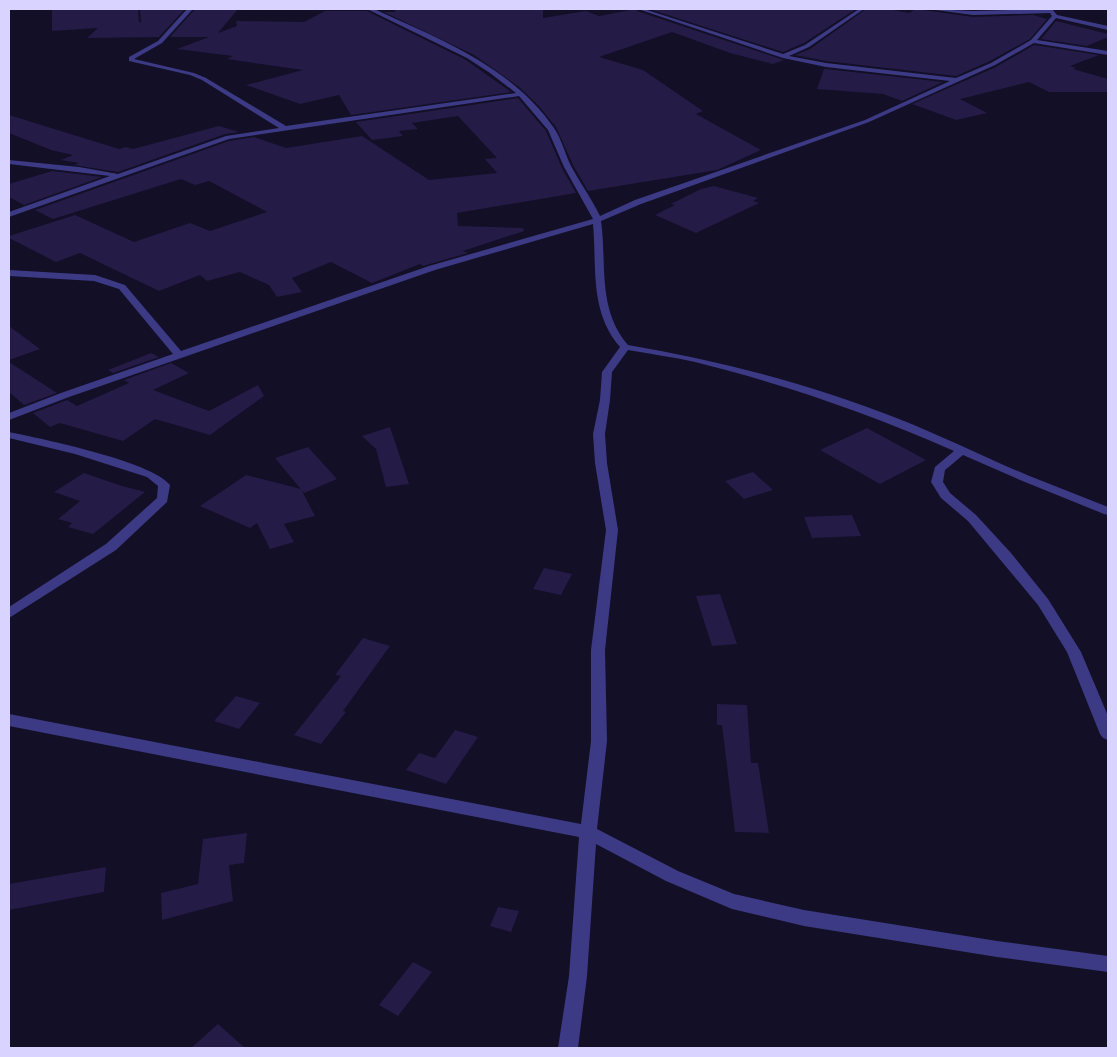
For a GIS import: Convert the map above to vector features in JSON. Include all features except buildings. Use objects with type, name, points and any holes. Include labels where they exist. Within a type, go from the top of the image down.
[{"type":"street","points":[[190,9],[160,42],[131,60],[192,74],[204,79],[284,128]]},
{"type":"street","points":[[370,9],[480,61],[522,94],[552,130],[565,161],[597,220],[598,271],[604,309],[617,340],[625,347],[694,359],[785,383],[895,421],[1024,478],[1108,511]]},
{"type":"street","points":[[640,9],[783,56],[826,65],[956,80]]},
{"type":"street","points":[[783,56],[807,46],[862,9]]},
{"type":"street","points":[[930,9],[974,13],[1051,12],[1108,28]]},
{"type":"street","points":[[9,417],[65,395],[432,268],[597,220],[664,192],[868,120],[993,64],[1033,41],[1051,12]]},
{"type":"street","points":[[1033,41],[1108,53]]},
{"type":"street","points":[[9,215],[228,137],[522,94]]},
{"type":"street","points":[[9,162],[116,176]]},
{"type":"street","points":[[9,273],[95,278],[122,288],[180,356]]},
{"type":"street","points":[[568,1048],[578,976],[588,832],[599,741],[598,650],[612,530],[601,463],[599,434],[605,400],[607,372],[625,347]]},
{"type":"street","points":[[9,435],[87,454],[151,475],[164,484],[163,498],[152,511],[111,547],[9,613]]},
{"type":"street","points":[[962,450],[939,469],[937,482],[945,495],[972,518],[1006,556],[1043,602],[1074,652],[1108,734]]},
{"type":"street","points":[[9,720],[588,832],[672,876],[732,901],[804,918],[997,949],[1108,964]]}]
